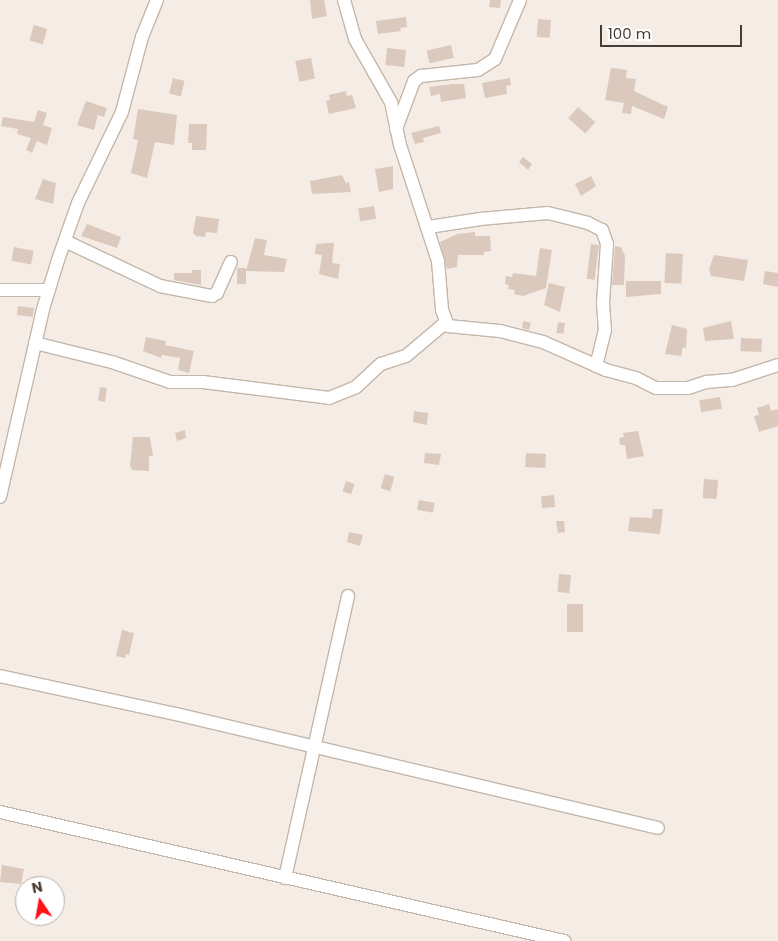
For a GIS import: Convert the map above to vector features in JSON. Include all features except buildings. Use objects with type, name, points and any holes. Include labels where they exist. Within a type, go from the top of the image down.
[{"type":"street","points":[[0,496],[49,290],[78,203],[122,112],[142,37],[157,0]]},
{"type":"street","points":[[344,0],[355,39],[387,92],[396,129],[438,261],[445,323]]},
{"type":"street","points":[[396,129],[414,80],[421,76],[478,70],[496,59],[520,0]]},
{"type":"street","points":[[429,228],[480,219],[548,213],[588,222],[602,230],[607,244],[603,303],[605,330],[596,366]]},
{"type":"street","points":[[65,241],[160,286],[212,296],[217,293],[231,262]]},
{"type":"street","points":[[0,290],[49,290]]},
{"type":"street","points":[[36,343],[112,362],[170,382],[203,382],[328,398],[356,387],[381,364],[406,356],[445,323]]},
{"type":"street","points":[[445,323],[477,331],[500,331],[543,342],[596,366],[636,378],[656,388],[672,388],[732,380],[778,365]]},
{"type":"street","points":[[285,878],[348,596]]},
{"type":"street","points":[[0,676],[658,828]]},
{"type":"street","points":[[0,812],[564,941]]}]
